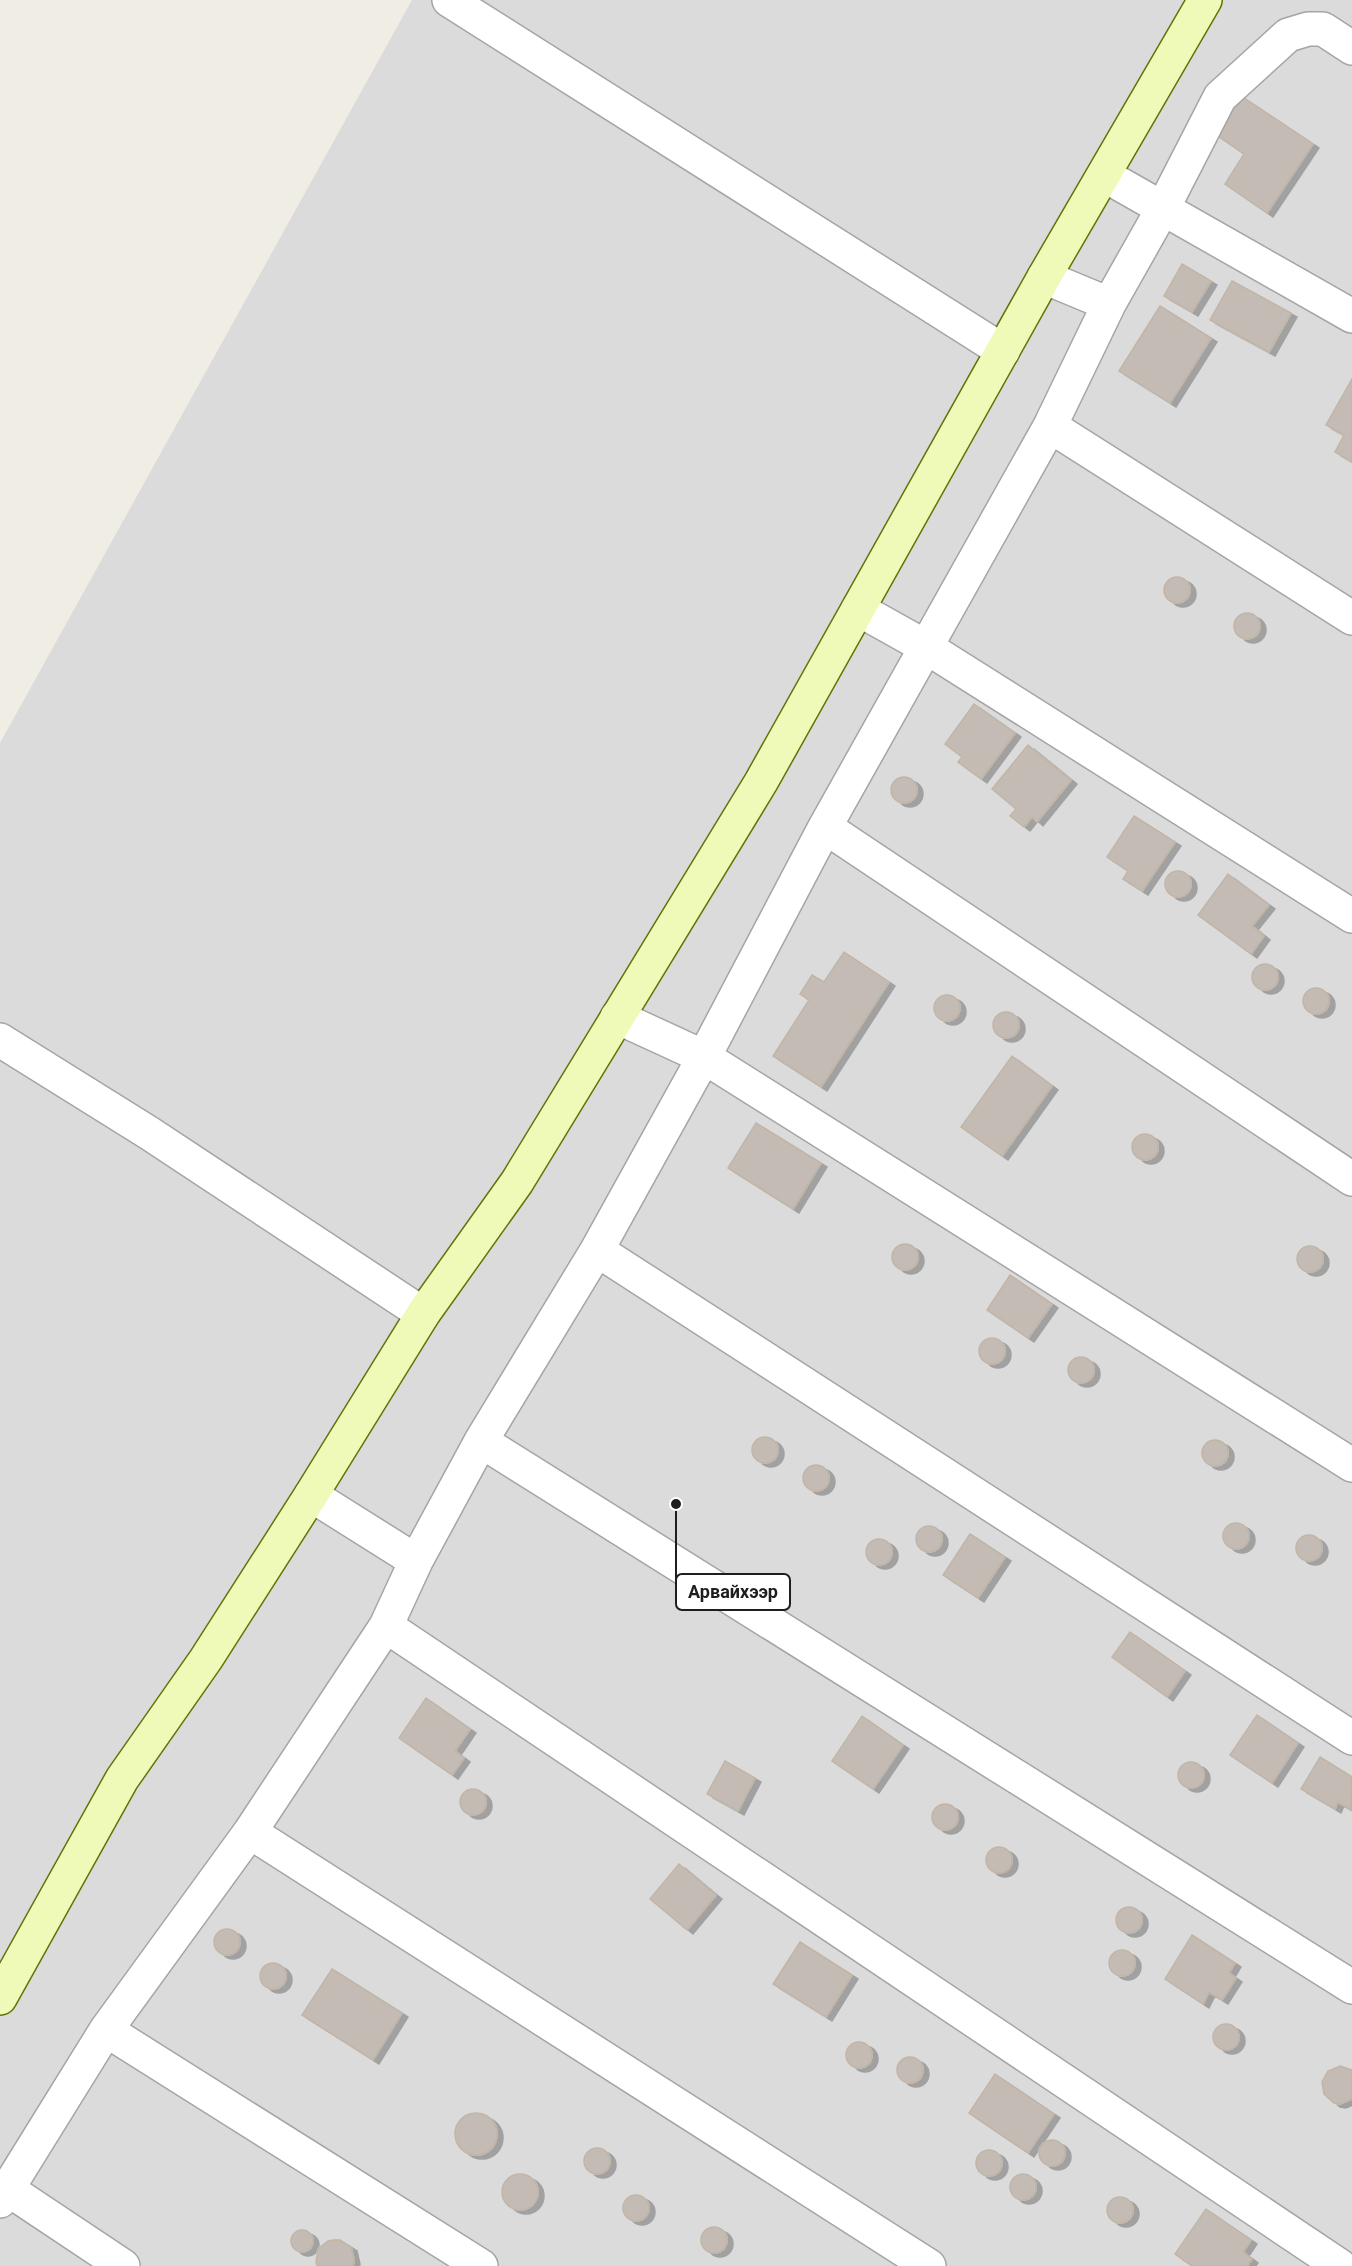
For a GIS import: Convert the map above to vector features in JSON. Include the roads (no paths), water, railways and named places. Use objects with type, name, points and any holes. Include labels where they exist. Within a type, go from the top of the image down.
[{"type":"street","points":[[449,0],[1003,351]]},
{"type":"street","points":[[0,1998],[122,1779],[206,1659],[423,1314],[517,1182],[761,782],[1044,278],[1205,0]]},
{"type":"street","points":[[123,2266],[4,2196],[106,2030],[250,1832],[386,1626],[416,1561],[481,1441],[597,1250],[704,1057],[825,827],[1050,426],[1108,304],[1162,210],[1220,97],[1288,35],[1308,29],[1323,29],[1352,48]]},
{"type":"street","points":[[1104,175],[1352,316]]},
{"type":"street","points":[[1044,278],[1108,304]]},
{"type":"street","points":[[1050,426],[1352,618]]},
{"type":"street","points":[[858,609],[926,647],[1352,916]]},
{"type":"street","points":[[825,827],[1352,1179]]},
{"type":"street","points":[[617,1017],[704,1057],[1352,1466]]},
{"type":"street","points":[[0,1040],[149,1133],[423,1314]]},
{"type":"street","points":[[597,1250],[1352,1738]]},
{"type":"street","points":[[481,1441],[1352,1987]]},
{"type":"street","points":[[311,1495],[416,1561]]},
{"type":"street","points":[[386,1626],[1340,2266]]},
{"type":"street","points":[[250,1832],[929,2266]]},
{"type":"street","points":[[106,2030],[481,2266]]},
{"type":"place","name":"Арвайхээр","points":[[676,1504]]}]
